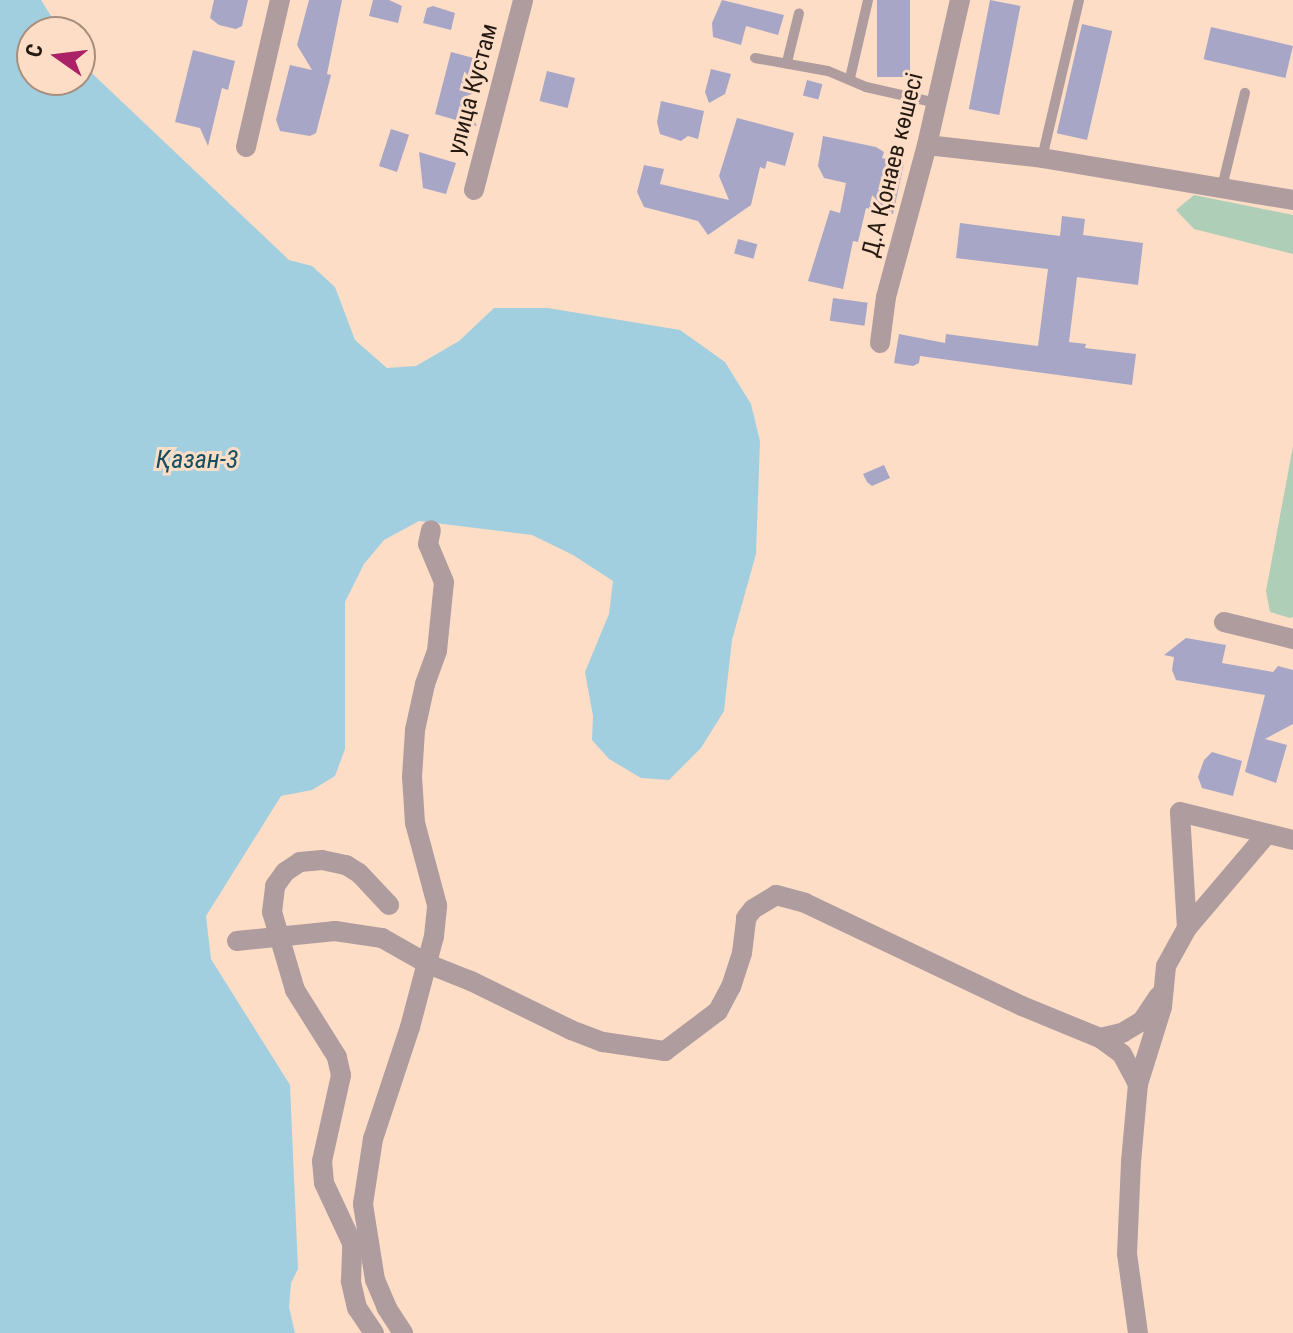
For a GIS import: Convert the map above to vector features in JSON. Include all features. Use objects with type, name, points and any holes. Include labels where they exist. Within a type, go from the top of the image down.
[{"type":"street","points":[[246,147],[280,0]]},
{"type":"street","name":"улица Кустам","points":[[474,190],[523,0]]},
{"type":"street","name":"Д.А Қонаев көшесі","points":[[880,343],[886,297],[927,145],[960,0]]},
{"type":"street","points":[[927,145],[1042,158],[1293,200]]},
{"type":"street","points":[[403,1333],[387,1308],[375,1280],[363,1204],[373,1139],[428,964],[437,905],[415,823],[412,777],[415,730],[425,684],[437,651],[444,582],[428,544],[431,530]]},
{"type":"street","points":[[1224,622],[1293,639]]},
{"type":"street","points":[[1187,928],[1180,812],[1235,823],[1293,840]]},
{"type":"street","points":[[1138,1333],[1127,1254],[1138,1084],[1162,1007],[1166,966],[1187,928],[1267,834]]},
{"type":"street","points":[[374,1333],[357,1308],[351,1281],[352,1243],[324,1183],[322,1161],[339,1087],[337,1057],[295,990],[272,912],[275,886],[285,872],[300,862],[322,860],[346,865],[359,873],[389,905]]},
{"type":"street","points":[[237,941],[335,931],[382,938],[428,964],[603,1042],[665,1051],[718,1011],[731,987],[742,953],[746,918],[753,909],[776,895],[805,903],[1022,1006],[1100,1038],[1122,1054],[1138,1084]]},
{"type":"street","points":[[1100,1038],[1122,1033],[1142,1021],[1162,993]]},
{"type":"lane","points":[[850,78],[868,0]]},
{"type":"lane","points":[[1042,158],[1079,0]]},
{"type":"lane","points":[[787,62],[799,13]]},
{"type":"lane","points":[[755,58],[787,62],[850,78],[866,87],[937,103]]},
{"type":"lane","points":[[1222,187],[1245,93]]},
{"type":"green space","points":[[1194,195],[1293,215],[1293,254],[1194,229],[1176,210]]},
{"type":"green space","points":[[1293,446],[1293,617],[1290,618],[1270,612],[1266,591]]},
{"type":"water","name":"Қазан-3","points":[[0,0],[41,0],[51,16],[16,16],[16,96],[96,96],[96,77],[289,260],[312,266],[335,287],[355,340],[387,368],[416,366],[459,341],[494,308],[548,308],[680,330],[725,362],[751,404],[760,441],[756,554],[732,640],[724,711],[701,748],[669,780],[641,778],[609,759],[592,740],[593,716],[585,672],[609,614],[613,581],[573,555],[532,535],[419,521],[384,540],[364,564],[345,602],[345,749],[335,776],[312,790],[281,796],[206,916],[211,959],[290,1085],[298,1269],[291,1283],[289,1307],[295,1333],[0,1333]]},
{"type":"building","points":[[214,0],[248,0],[242,26],[236,29],[219,25],[210,18]]},
{"type":"building","points":[[309,0],[342,0],[327,74],[331,75],[316,133],[310,136],[280,131],[276,120],[290,65],[312,70],[297,45]]},
{"type":"building","points":[[373,0],[389,0],[402,6],[398,23],[369,16]]},
{"type":"building","points":[[722,0],[784,15],[778,35],[746,26],[741,45],[713,37],[712,23]]},
{"type":"building","points":[[877,0],[910,0],[910,77],[877,77]]},
{"type":"building","points":[[990,0],[1020,6],[999,115],[969,109]]},
{"type":"building","points":[[433,6],[455,13],[451,30],[423,23],[427,8]]},
{"type":"building","points":[[1082,24],[1112,31],[1087,140],[1057,133]]},
{"type":"building","points":[[1211,27],[1293,46],[1285,78],[1204,59]]},
{"type":"building","points":[[193,50],[235,61],[228,90],[222,88],[208,146],[200,128],[175,122]]},
{"type":"building","points":[[451,52],[481,60],[479,69],[484,77],[479,91],[462,98],[477,126],[435,114]]},
{"type":"building","points":[[711,69],[731,74],[725,94],[709,103],[705,92]]},
{"type":"building","points":[[547,71],[575,78],[568,108],[540,101]]},
{"type":"building","points":[[807,80],[822,84],[818,100],[803,95]]},
{"type":"building","points":[[661,101],[704,111],[698,139],[688,136],[681,141],[660,134],[657,122]]},
{"type":"building","points":[[737,118],[794,133],[785,166],[767,161],[765,169],[760,167],[751,205],[708,235],[698,221],[644,207],[637,192],[644,165],[664,169],[660,184],[729,200],[719,176]]},
{"type":"building","points":[[391,129],[409,135],[397,172],[379,166]]},
{"type":"building","points":[[823,136],[876,147],[884,152],[882,158],[904,163],[893,214],[866,208],[858,242],[853,241],[843,289],[808,281],[830,210],[840,213],[846,183],[824,178],[818,166]]},
{"type":"building","points":[[419,152],[456,163],[446,194],[423,188]]},
{"type":"building","points":[[1062,216],[1085,219],[1083,235],[1143,243],[1138,285],[1077,277],[1069,342],[1086,344],[1085,348],[1136,354],[1132,385],[920,356],[919,363],[913,366],[894,363],[899,334],[945,343],[946,334],[1038,346],[1048,269],[956,258],[960,223],[1060,236]]},
{"type":"building","points":[[738,239],[757,244],[753,259],[734,253]]},
{"type":"building","points":[[833,298],[868,303],[864,326],[830,321]]},
{"type":"building","points":[[884,465],[890,478],[872,486],[863,474]]},
{"type":"building","points":[[1186,638],[1226,645],[1222,663],[1273,672],[1278,666],[1293,670],[1293,724],[1265,739],[1287,745],[1276,783],[1245,772],[1265,695],[1176,680],[1172,670],[1174,657],[1164,655]]},
{"type":"building","points":[[1212,752],[1242,761],[1233,796],[1202,788],[1198,777],[1204,760]]}]
